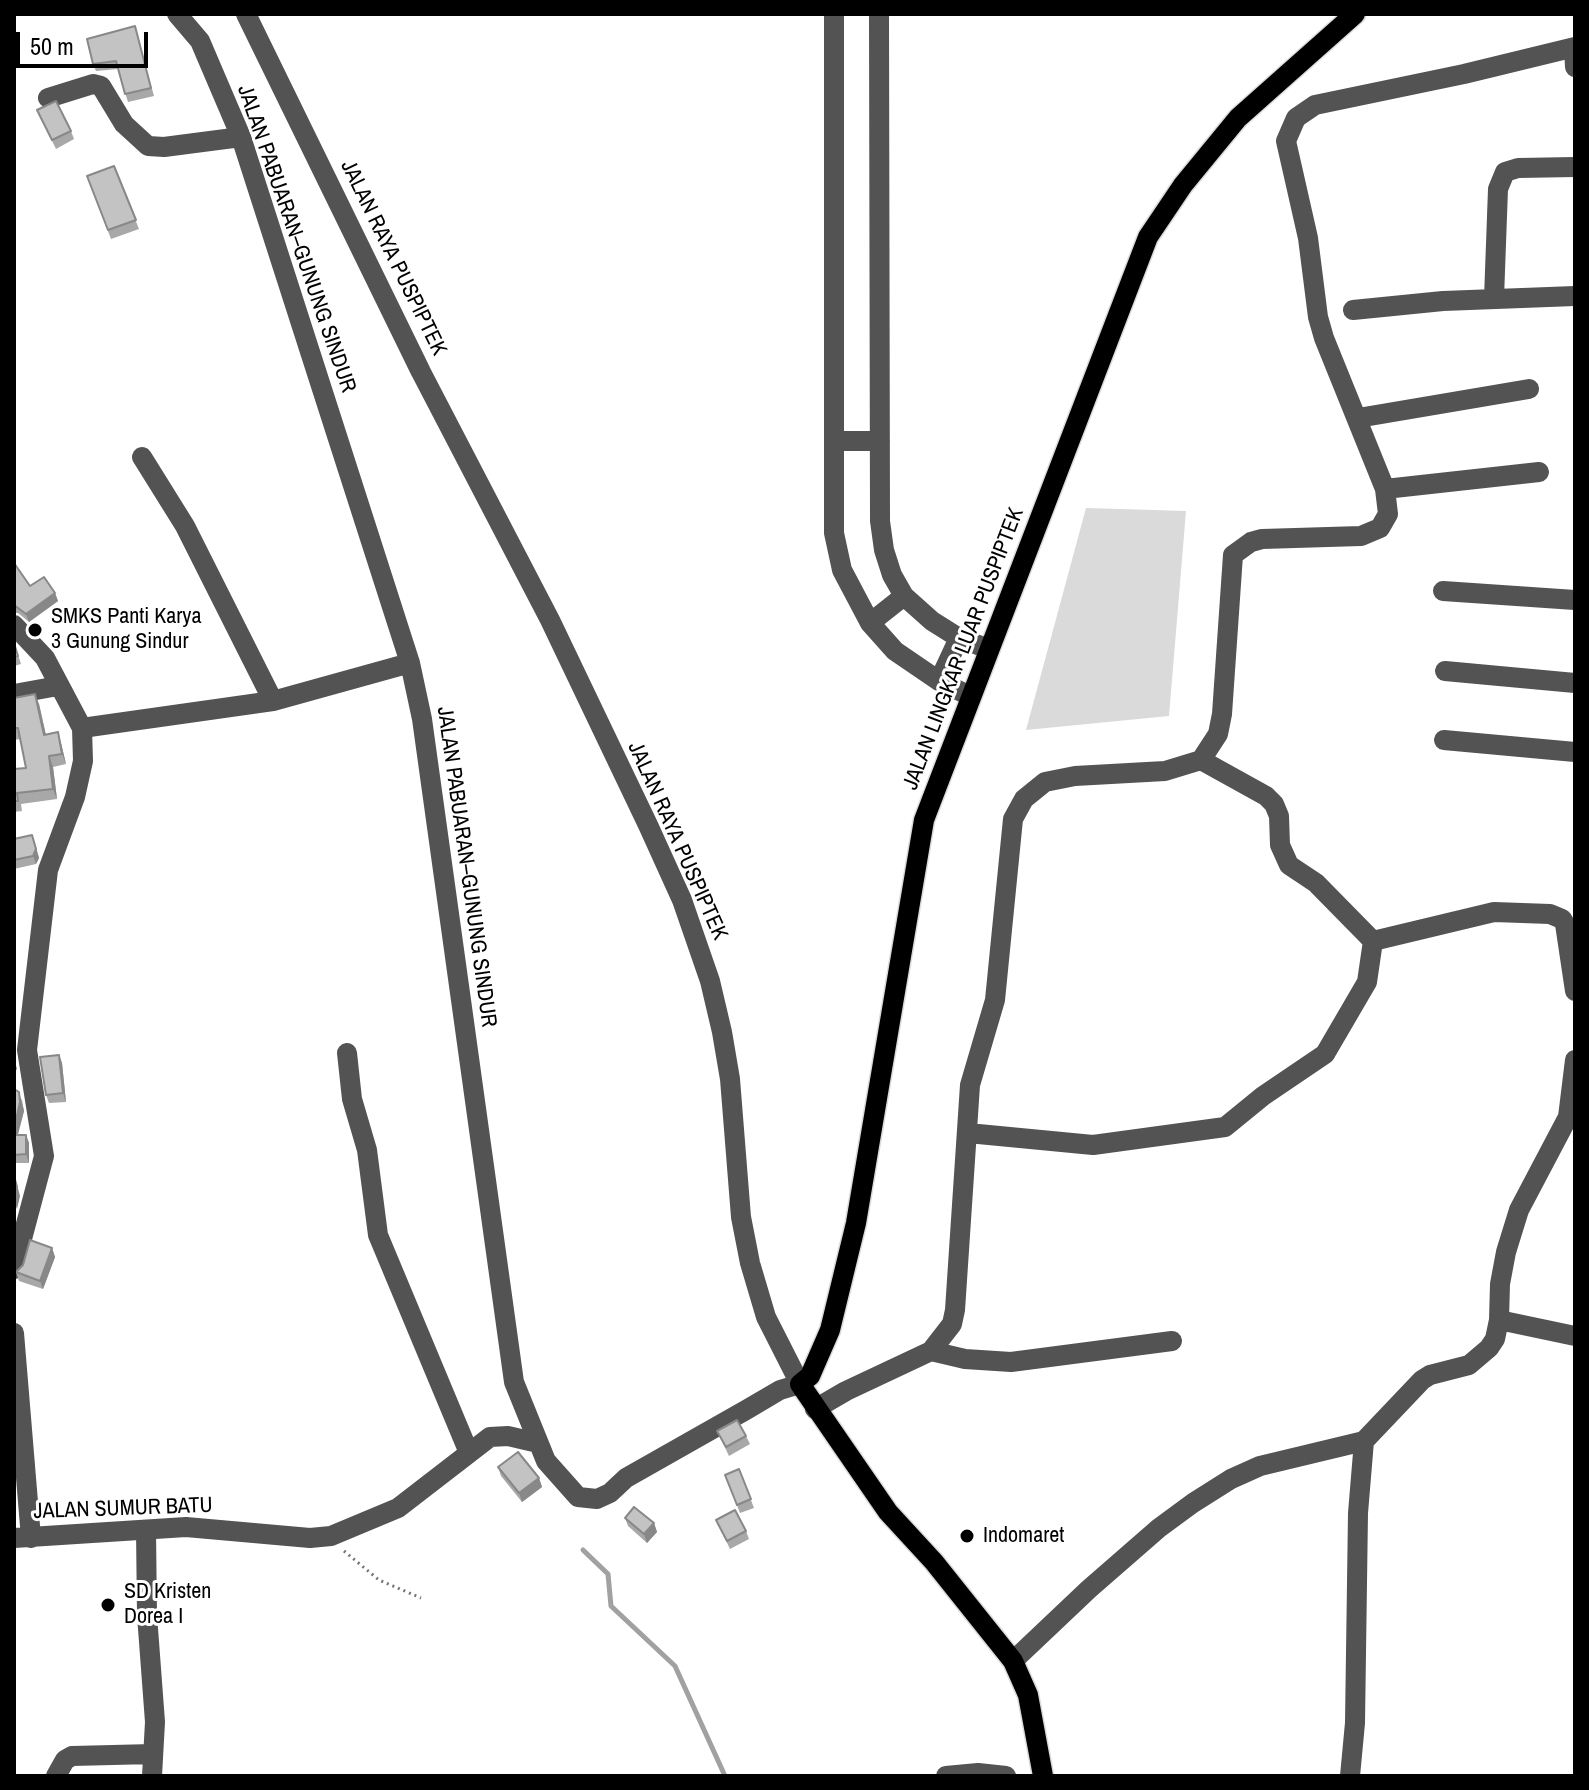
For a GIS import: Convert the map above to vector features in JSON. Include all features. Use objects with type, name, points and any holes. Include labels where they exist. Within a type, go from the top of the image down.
[{"type":"main road","name":"JALAN LINGKAR LUAR PUSPIPTEK","points":[[800,1384],[810,1376],[830,1330],[853,1238],[924,820],[1148,237],[1183,185],[1238,118],[1355,14]]},
{"type":"main road","name":"JALAN RAYA PUSPIPTEK","points":[[800,1384],[888,1512],[971,1606],[1013,1661],[1028,1695],[1043,1776]]},
{"type":"street","name":"JALAN PABUARAN–GUNUNG SINDUR","points":[[177,14],[200,41],[241,137],[410,663],[422,719],[514,1382],[546,1461],[578,1497],[597,1499],[610,1493],[626,1478],[780,1390],[800,1384]]},
{"type":"street","name":"JALAN RAYA PUSPIPTEK","points":[[246,14],[421,372],[550,620],[682,900],[710,981],[722,1032],[730,1079],[741,1217],[750,1263],[766,1317],[800,1384]]},
{"type":"street","points":[[834,14],[834,533],[842,570],[870,623],[895,651],[939,681],[970,696]]},
{"type":"street","points":[[879,14],[880,521],[884,550],[892,575],[904,596],[932,621],[959,638],[989,649]]},
{"type":"street","points":[[815,1409],[931,1351],[952,1324],[972,1070],[995,1000],[1016,811],[1029,792],[1045,782],[1075,776],[1165,771],[1201,760],[1218,734],[1222,714],[1233,555],[1251,542],[1262,539],[1350,537],[1373,531],[1380,528],[1388,514],[1385,489],[1318,317],[1308,238],[1286,141],[1296,118],[1315,105],[1575,54]]},
{"type":"street","points":[[48,98],[93,84],[101,86],[124,124],[148,146],[164,147],[241,137]]},
{"type":"street","points":[[1494,298],[1498,189],[1505,172],[1518,168],[1575,167]]},
{"type":"street","points":[[1353,310],[1494,298],[1575,296]]},
{"type":"street","points":[[1358,418],[1529,389]]},
{"type":"street","points":[[834,441],[880,441]]},
{"type":"street","points":[[142,457],[192,538],[273,701]]},
{"type":"street","points":[[1385,489],[1539,472]]},
{"type":"street","points":[[1443,591],[1575,600]]},
{"type":"street","points":[[870,623],[904,596]]},
{"type":"street","points":[[14,625],[45,658],[82,728],[80,780],[48,870],[29,1018],[29,1069],[44,1156],[14,1269]]},
{"type":"street","points":[[939,681],[959,638]]},
{"type":"street","points":[[82,728],[273,701],[410,663]]},
{"type":"street","points":[[1445,671],[1575,683]]},
{"type":"street","points":[[14,694],[58,686]]},
{"type":"street","points":[[1444,740],[1575,752]]},
{"type":"street","points":[[1201,760],[1266,796],[1274,804],[1279,816],[1280,845],[1289,865],[1316,883],[1373,941]]},
{"type":"street","points":[[1373,941],[1494,912],[1550,914],[1562,919],[1565,924],[1575,991]]},
{"type":"street","points":[[968,1133],[1093,1145],[1225,1127],[1263,1096],[1325,1054],[1367,982],[1373,941]]},
{"type":"street","points":[[347,1053],[352,1099],[367,1150],[378,1235],[469,1453]]},
{"type":"street","points":[[1013,1661],[1159,1528],[1231,1479],[1260,1466],[1364,1441],[1422,1380],[1469,1365],[1481,1356],[1495,1339],[1506,1252],[1525,1198],[1568,1117],[1575,1060]]},
{"type":"street","points":[[1499,1320],[1575,1336]]},
{"type":"street","points":[[14,1333],[22,1538]]},
{"type":"street","points":[[931,1351],[965,1359],[1011,1362],[1172,1341]]},
{"type":"street","name":"JALAN SUMUR BATU","points":[[22,1538],[211,1527],[310,1538],[331,1536],[398,1508],[495,1435],[538,1443]]},
{"type":"street","points":[[1350,1776],[1355,1723],[1358,1513],[1364,1441]]},
{"type":"street","points":[[146,1530],[147,1615],[155,1722],[152,1776]]},
{"type":"street","points":[[56,1776],[65,1760],[72,1756],[153,1754]]},
{"type":"street","points":[[946,1776],[978,1773],[1006,1776]]},
{"type":"path","points":[[331,1536],[350,1559],[379,1580],[421,1598]]},
{"type":"shaded area","points":[[1086,508],[1186,511],[1169,716],[1026,730]]},
{"type":"building","points":[[135,26],[151,88],[125,94],[116,61],[93,64],[87,39]]},
{"type":"building","points":[[56,101],[71,131],[52,140],[37,110]]},
{"type":"building","points":[[114,166],[136,220],[108,230],[87,176]]},
{"type":"building","points":[[14,563],[30,586],[44,577],[55,593],[26,614],[14,605]]},
{"type":"building","points":[[35,694],[44,735],[58,732],[62,754],[49,756],[53,789],[17,793],[18,801],[14,801],[14,769],[26,768],[18,728],[14,728],[14,698]]},
{"type":"building","points":[[32,835],[36,849],[33,856],[14,860],[14,839]]},
{"type":"building","points":[[59,1055],[63,1093],[46,1095],[40,1057]]},
{"type":"building","points":[[14,1089],[19,1092],[20,1102],[14,1129]]},
{"type":"building","points":[[14,1135],[26,1135],[26,1154],[14,1155]]},
{"type":"building","points":[[30,1240],[52,1248],[40,1281],[16,1272],[23,1265]]},
{"type":"building","points":[[737,1420],[746,1436],[726,1447],[717,1431]]},
{"type":"building","points":[[518,1452],[539,1478],[519,1493],[498,1467]]},
{"type":"building","points":[[739,1469],[751,1499],[737,1505],[725,1475]]},
{"type":"building","points":[[634,1507],[654,1523],[644,1534],[625,1518]]},
{"type":"building","points":[[735,1510],[746,1531],[727,1541],[716,1520]]},
{"type":"waterway","points":[[583,1550],[608,1574],[611,1606],[675,1666],[725,1776]]},
{"type":"place","name":"SMKS Panti Karya 3 Gunung Sindur","points":[[35,630]]},
{"type":"place","name":"Indomaret","points":[[967,1536]]},
{"type":"place","name":"SD Kristen Dorea I","points":[[108,1605]]}]
